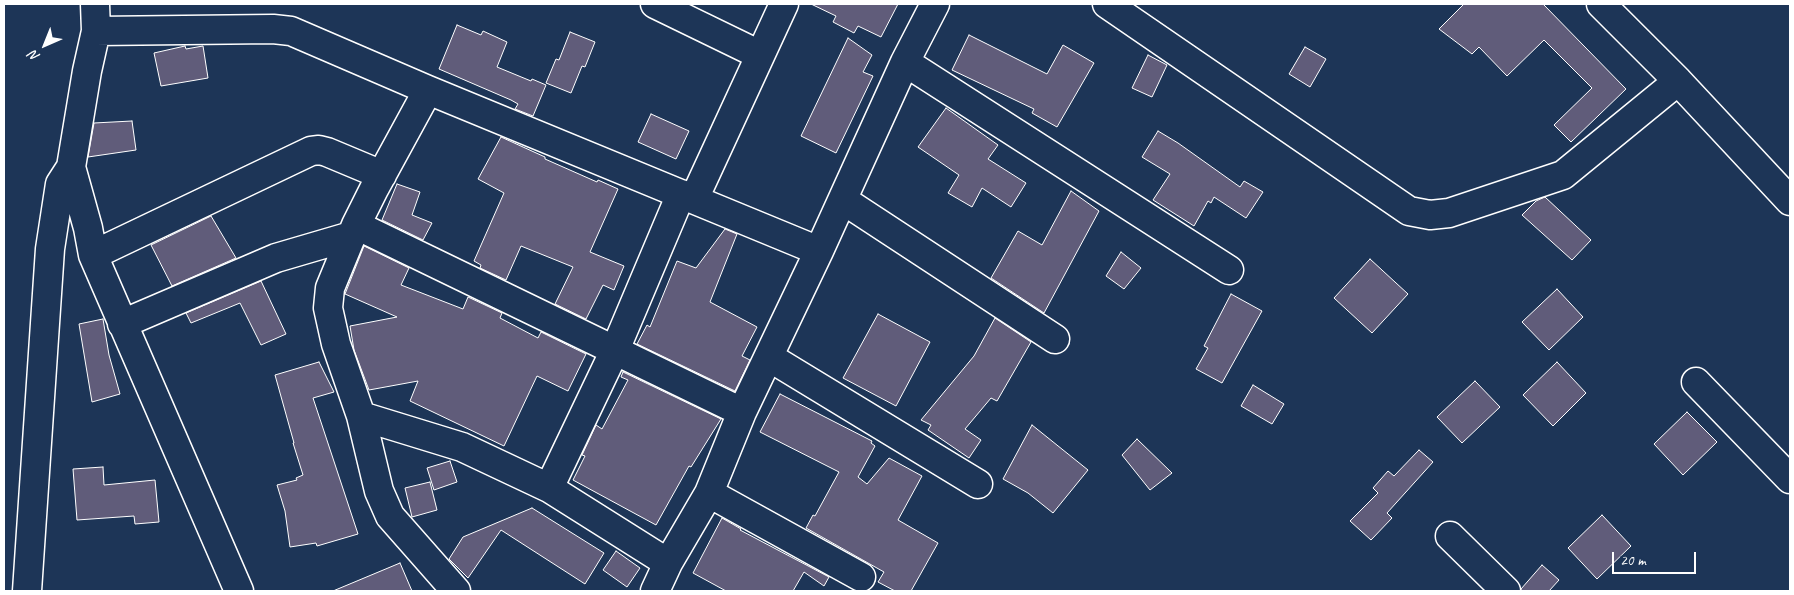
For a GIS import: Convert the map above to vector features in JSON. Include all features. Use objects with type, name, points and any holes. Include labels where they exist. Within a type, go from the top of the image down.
[{"type":"street","points":[[27,591],[50,249],[60,184],[71,167],[86,71],[96,31],[95,4]]},
{"type":"street","points":[[655,4],[760,55]]},
{"type":"street","points":[[549,488],[688,196],[784,4]]},
{"type":"street","points":[[655,591],[668,563],[709,493],[742,412],[843,200],[905,62],[935,4]]},
{"type":"street","points":[[1107,4],[1409,210],[1430,215],[1449,213],[1563,175],[1678,81]]},
{"type":"street","points":[[1601,4],[1678,81],[1790,201]]},
{"type":"street","points":[[96,31],[291,31],[428,90],[819,251]]},
{"type":"street","points":[[905,62],[1229,270]]},
{"type":"street","points":[[428,90],[354,231],[330,288],[328,308],[336,344],[361,416],[379,491],[390,516],[456,591]]},
{"type":"street","points":[[93,255],[311,151],[327,152],[382,175]]},
{"type":"street","points":[[71,167],[88,228],[93,255],[239,591]]},
{"type":"street","points":[[843,200],[1055,339]]},
{"type":"street","points":[[122,324],[276,258],[354,231],[615,350],[742,412]]},
{"type":"street","points":[[768,358],[978,484]]},
{"type":"street","points":[[1696,382],[1790,479]]},
{"type":"street","points":[[361,416],[462,447],[549,488],[668,563]]},
{"type":"street","points":[[709,493],[861,577]]},
{"type":"street","points":[[1450,536],[1506,591]]},
{"type":"building","points":[[811,4],[898,4],[881,37],[858,26],[854,33],[833,22],[836,16]]},
{"type":"building","points":[[1464,4],[1543,4],[1626,89],[1571,142],[1554,125],[1592,88],[1544,40],[1507,76],[1479,47],[1472,54],[1439,29]]},
{"type":"building","points":[[457,25],[481,35],[483,31],[507,42],[497,67],[546,85],[533,116],[515,109],[518,104],[511,100],[439,69]]},
{"type":"building","points":[[570,32],[595,42],[585,67],[582,66],[571,93],[546,83],[556,59],[559,60]]},
{"type":"building","points":[[969,35],[1047,74],[1063,45],[1094,63],[1057,127],[1032,113],[1034,109],[952,70]]},
{"type":"building","points":[[848,38],[872,55],[863,72],[873,76],[836,153],[801,136]]},
{"type":"building","points":[[185,46],[186,49],[203,46],[208,78],[161,86],[154,53]]},
{"type":"building","points":[[1305,47],[1326,59],[1310,87],[1289,74]]},
{"type":"building","points":[[1148,55],[1167,65],[1152,97],[1132,88]]},
{"type":"building","points":[[946,108],[998,145],[988,159],[1026,183],[1011,207],[982,188],[972,207],[948,193],[959,175],[918,147]]},
{"type":"building","points":[[651,114],[689,131],[676,159],[638,142]]},
{"type":"building","points":[[132,121],[136,150],[88,157],[94,123]]},
{"type":"building","points":[[1158,131],[1240,187],[1244,181],[1263,192],[1246,218],[1214,197],[1211,203],[1208,201],[1194,226],[1153,200],[1170,174],[1142,157]]},
{"type":"building","points":[[501,137],[545,157],[545,159],[597,182],[598,180],[618,189],[590,252],[624,266],[614,290],[603,285],[586,319],[555,304],[573,267],[521,246],[506,280],[480,268],[481,265],[474,261],[504,193],[478,179]]},
{"type":"building","points":[[397,184],[420,192],[412,215],[432,223],[423,240],[382,220]]},
{"type":"building","points":[[1071,191],[1099,211],[1044,313],[991,278],[1018,231],[1042,245]]},
{"type":"building","points":[[1545,197],[1591,240],[1572,260],[1522,215],[1536,201]]},
{"type":"building","points":[[211,216],[236,258],[172,286],[151,245]]},
{"type":"building","points":[[725,229],[737,234],[710,302],[757,327],[742,356],[750,360],[735,391],[637,344],[647,325],[650,327],[677,261],[696,268]]},
{"type":"building","points":[[364,246],[409,268],[401,285],[463,309],[468,297],[502,313],[500,318],[538,338],[541,332],[586,354],[568,391],[537,376],[504,446],[410,401],[418,381],[369,390],[354,350],[350,326],[397,317],[345,294]]},
{"type":"building","points":[[1121,252],[1141,268],[1124,289],[1106,276]]},
{"type":"building","points":[[1370,259],[1408,294],[1372,333],[1334,298]]},
{"type":"building","points":[[261,281],[286,334],[261,345],[240,303],[191,323],[186,313]]},
{"type":"building","points":[[1557,289],[1583,317],[1549,350],[1522,322]]},
{"type":"building","points":[[1231,294],[1262,311],[1222,383],[1196,369],[1208,348],[1204,346]]},
{"type":"building","points":[[878,314],[930,342],[896,406],[843,378]]},
{"type":"building","points":[[995,318],[1031,342],[997,401],[991,398],[965,429],[981,440],[969,458],[928,430],[931,425],[921,420],[974,356]]},
{"type":"building","points":[[103,319],[109,355],[120,394],[92,402],[79,324]]},
{"type":"building","points":[[319,362],[334,392],[313,398],[358,534],[317,546],[316,543],[290,547],[285,511],[277,485],[297,480],[296,478],[303,475],[275,375]]},
{"type":"building","points":[[1557,362],[1586,393],[1553,426],[1523,395]]},
{"type":"building","points":[[623,372],[721,419],[691,467],[689,466],[656,525],[573,480],[585,456],[582,455],[596,425],[602,429],[628,380],[621,377]]},
{"type":"building","points":[[1475,381],[1500,407],[1462,443],[1437,417]]},
{"type":"building","points":[[1253,385],[1284,404],[1272,424],[1241,406]]},
{"type":"building","points":[[780,394],[872,441],[871,443],[875,446],[858,477],[867,484],[889,458],[922,476],[898,520],[938,543],[911,591],[895,591],[878,582],[884,572],[806,528],[813,515],[815,516],[839,472],[760,432]]},
{"type":"building","points":[[1687,412],[1717,442],[1683,475],[1654,444]]},
{"type":"building","points":[[1032,425],[1088,470],[1053,513],[1028,493],[1003,479]]},
{"type":"building","points":[[1137,439],[1172,473],[1150,490],[1122,455]]},
{"type":"building","points":[[1419,450],[1433,462],[1387,513],[1392,518],[1371,540],[1350,521],[1378,493],[1373,488],[1388,471],[1394,476]]},
{"type":"building","points":[[450,461],[457,482],[434,490],[427,468]]},
{"type":"building","points":[[103,467],[104,485],[155,480],[159,522],[135,524],[134,516],[77,520],[73,469]]},
{"type":"building","points":[[430,482],[437,510],[412,517],[405,488]]},
{"type":"building","points":[[532,508],[604,553],[585,584],[501,530],[468,578],[449,559],[463,537]]},
{"type":"building","points":[[1602,515],[1631,546],[1597,579],[1568,548]]},
{"type":"building","points":[[722,518],[740,530],[829,577],[824,586],[804,572],[793,591],[726,591],[693,573]]},
{"type":"building","points":[[616,551],[640,568],[627,587],[603,570]]},
{"type":"building","points":[[400,563],[412,591],[333,591]]},
{"type":"building","points":[[1542,565],[1559,580],[1549,591],[1521,591],[1521,589]]}]
